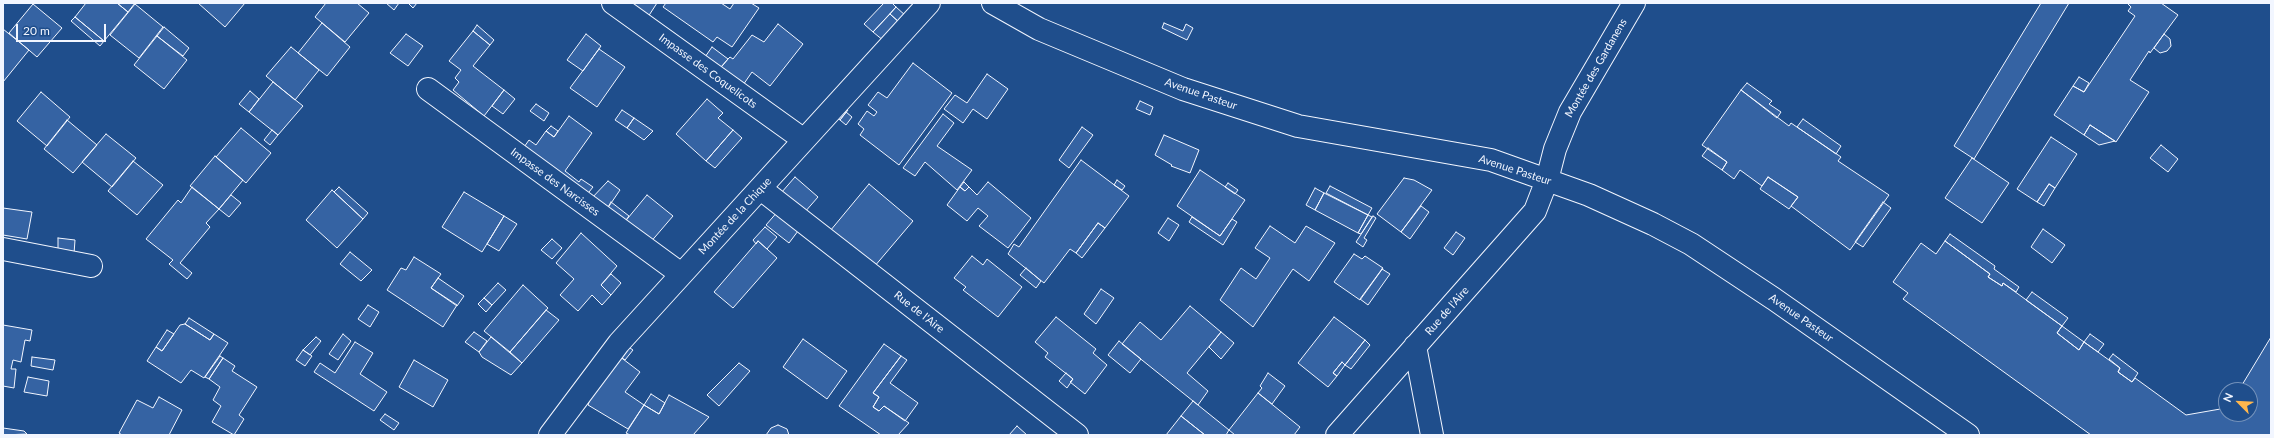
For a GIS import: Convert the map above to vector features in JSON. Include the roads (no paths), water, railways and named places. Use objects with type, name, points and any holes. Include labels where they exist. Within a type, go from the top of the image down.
[{"type":"street","name":"Impasse des Coquelicots","points":[[613,3],[804,140]]},
{"type":"street","name":"Montée de la Chique","points":[[550,435],[619,343],[761,189],[928,3]]},
{"type":"street","name":"Avenue Pasteur","points":[[993,3],[1039,29],[1184,89],[1298,126],[1491,160],[1589,195],[1653,224],[1691,244],[1774,299],[1968,435]]},
{"type":"street","name":"Montée des Gardanens","points":[[1547,180],[1555,149],[1570,112],[1634,3]]},
{"type":"street","name":"Impasse des Narcisses","points":[[428,89],[681,274]]},
{"type":"street","name":"Rue de l'Aire","points":[[1337,435],[1535,211],[1547,180]]},
{"type":"street","name":"Rue de l'Aire","points":[[761,189],[1077,435]]},
{"type":"street","points":[[3,249],[91,266]]},
{"type":"street","points":[[1415,346],[1432,435]]}]
